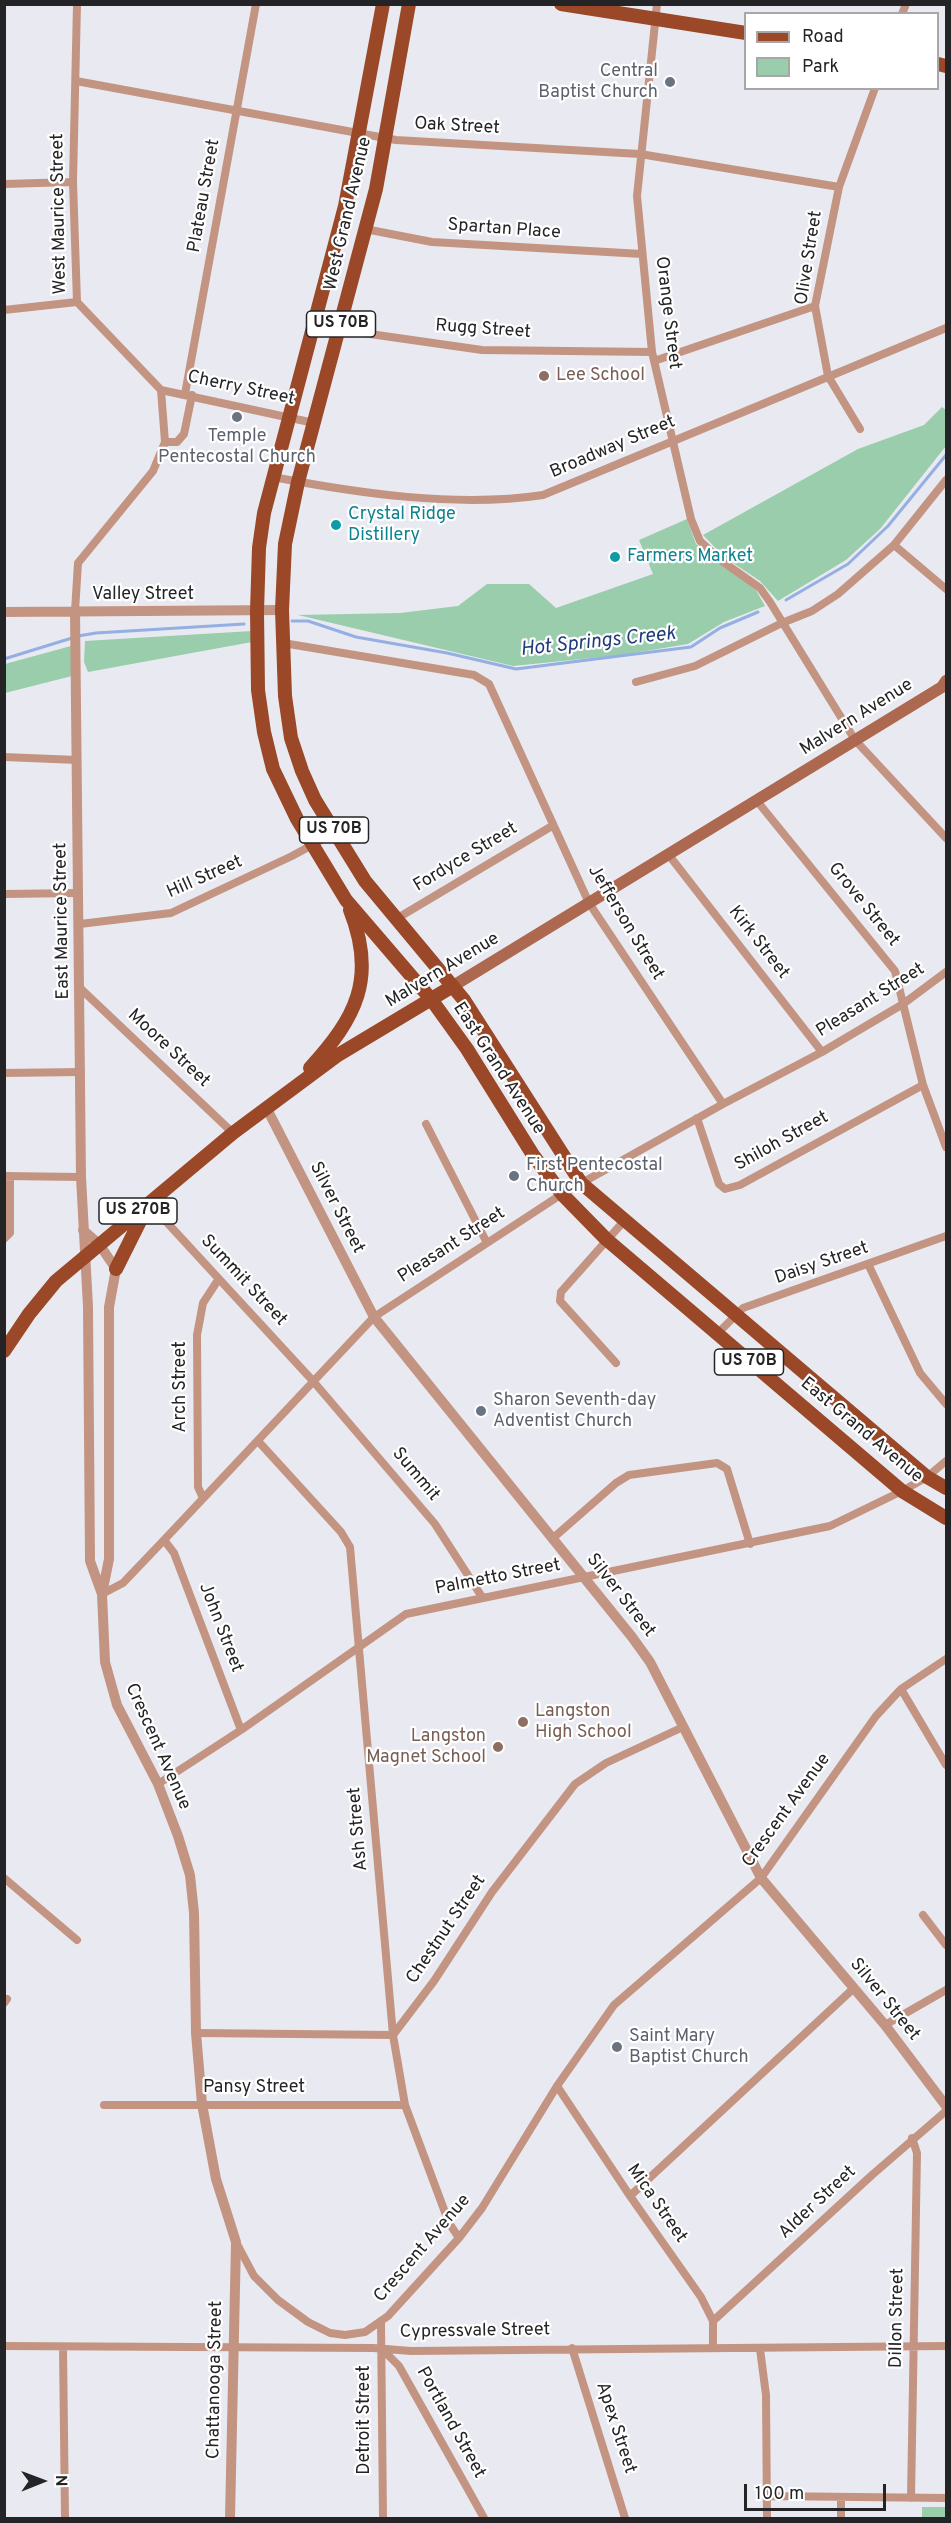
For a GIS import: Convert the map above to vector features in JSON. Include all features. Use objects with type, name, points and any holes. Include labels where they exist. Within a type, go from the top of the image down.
[{"type":"main road","name":"West Grand Avenue","points":[[257,611],[259,548],[273,477],[345,206],[382,4]]},
{"type":"main road","name":"West Grand Avenue","points":[[283,643],[285,544],[298,482],[340,330],[386,138],[409,4]]},
{"type":"main road","points":[[561,4],[656,11],[744,33]]},
{"type":"main road","name":"East Grand Avenue","points":[[257,611],[258,690],[264,732],[273,770],[312,846],[346,900],[431,999],[467,1049],[533,1155],[562,1194],[606,1239],[902,1491],[946,1518]]},
{"type":"main road","name":"East Grand Avenue","points":[[283,643],[285,696],[291,738],[315,800],[365,881],[453,986],[488,1036],[581,1183],[927,1477],[946,1488]]},
{"type":"main road","name":"Malvern Avenue","points":[[4,1351],[42,1297],[85,1255],[233,1133],[338,1055],[945,686]]},
{"type":"main road","name":"US 270B","points":[[290,1089],[331,1045],[347,1023],[357,1000],[362,981],[361,945],[346,900]]},
{"type":"main road","points":[[116,1269],[149,1203]]},
{"type":"street","name":"West Maurice Street","points":[[77,4],[73,182],[77,302],[161,390]]},
{"type":"street","name":"Plateau Street","points":[[165,442],[177,442],[184,434],[256,4]]},
{"type":"street","name":"Orange Street","points":[[656,11],[637,196],[653,356],[691,519],[700,541],[719,559],[760,588],[855,741],[946,838]]},
{"type":"street","name":"Oak Street","points":[[76,81],[386,138],[640,154],[839,187]]},
{"type":"street","name":"Olive Street","points":[[860,429],[828,376],[815,306],[839,187],[874,90]]},
{"type":"street","points":[[4,184],[73,182]]},
{"type":"street","name":"Spartan Place","points":[[365,229],[432,242],[642,254]]},
{"type":"street","points":[[4,310],[77,302]]},
{"type":"street","name":"Rugg Street","points":[[314,326],[482,350],[653,356],[815,306]]},
{"type":"street","name":"Broadway Street","points":[[273,477],[426,498],[524,498],[543,495],[946,328]]},
{"type":"street","points":[[75,611],[78,563],[153,471],[165,442],[161,390]]},
{"type":"street","name":"Cherry Street","points":[[161,390],[314,423]]},
{"type":"street","points":[[636,682],[695,666],[782,622],[812,611],[838,594],[894,544],[946,480]]},
{"type":"street","points":[[894,544],[946,589]]},
{"type":"street","name":"Valley Street","points":[[4,612],[282,610]]},
{"type":"street","name":"East Maurice Street","points":[[75,611],[80,893],[81,1177],[85,1255]]},
{"type":"street","name":"Jefferson Street","points":[[283,643],[474,675],[489,684],[589,903],[723,1104]]},
{"type":"street","points":[[4,757],[78,760]]},
{"type":"street","name":"Grove Street","points":[[757,801],[895,971],[923,1085],[946,1147]]},
{"type":"street","name":"Fordyce Street","points":[[396,919],[552,826]]},
{"type":"street","name":"Hill Street","points":[[80,924],[171,912],[312,846],[336,832]]},
{"type":"street","name":"Kirk Street","points":[[668,854],[822,1052]]},
{"type":"street","points":[[4,894],[80,893]]},
{"type":"street","name":"Pleasant Street","points":[[102,1594],[123,1582],[374,1317],[562,1194],[697,1118],[822,1052],[903,1004],[946,972]]},
{"type":"street","name":"Moore Street","points":[[81,988],[233,1133]]},
{"type":"street","points":[[4,1073],[81,1072]]},
{"type":"street","name":"Shiloh Street","points":[[697,1118],[719,1184],[725,1189],[740,1185],[923,1085]]},
{"type":"street","name":"Silver Street","points":[[267,1107],[374,1317],[650,1662],[761,1878],[885,2025],[946,2106]]},
{"type":"street","points":[[426,1124],[487,1243]]},
{"type":"street","points":[[4,1239],[10,1233],[8,1176],[81,1177]]},
{"type":"street","name":"Summit Street","points":[[149,1203],[314,1381]]},
{"type":"street","points":[[616,1363],[560,1301],[561,1292],[624,1221]]},
{"type":"street","points":[[83,1230],[99,1244],[116,1269]]},
{"type":"street","name":"Daisy Street","points":[[717,1334],[743,1308],[869,1266],[946,1236]]},
{"type":"street","name":"Crescent Avenue","points":[[85,1255],[88,1307],[90,1561],[102,1594]]},
{"type":"street","points":[[869,1266],[920,1373],[946,1404]]},
{"type":"street","name":"Crescent Avenue","points":[[116,1269],[109,1307],[109,1559],[102,1594],[105,1662],[117,1705],[158,1784],[190,1875],[194,1913],[196,2033],[202,2104],[216,2179],[236,2242],[254,2276],[278,2300],[308,2322],[330,2333],[345,2335],[365,2332],[381,2321],[459,2238],[482,2208],[557,2086],[614,2005],[761,1878],[876,1716],[901,1689],[946,1659]]},
{"type":"street","name":"Arch Street","points":[[203,1498],[198,1487],[197,1335],[203,1303],[218,1280]]},
{"type":"street","points":[[88,1307],[109,1307]]},
{"type":"street","name":"Summit","points":[[314,1381],[435,1524],[482,1597]]},
{"type":"street","points":[[88,1440],[109,1440]]},
{"type":"street","name":"Ash Street","points":[[258,1441],[341,1533],[350,1547],[393,2035],[405,2106],[449,2223],[459,2238]]},
{"type":"street","name":"Palmetto Street","points":[[158,1784],[240,1730],[406,1614],[830,1526],[927,1477],[946,1461]]},
{"type":"street","points":[[552,1539],[616,1483],[629,1476],[717,1463],[727,1469],[750,1544]]},
{"type":"street","name":"John Street","points":[[164,1540],[174,1553],[240,1730]]},
{"type":"street","points":[[901,1689],[946,1765]]},
{"type":"street","name":"Chestnut Street","points":[[393,2035],[434,1981],[492,1892],[575,1784],[590,1772],[682,1727]]},
{"type":"street","points":[[4,1878],[77,1940]]},
{"type":"street","points":[[923,1915],[946,1945]]},
{"type":"street","points":[[630,2196],[854,1988]]},
{"type":"street","points":[[885,2025],[946,1990]]},
{"type":"street","points":[[196,2033],[393,2035]]},
{"type":"street","name":"Mica Street","points":[[557,2086],[701,2297],[713,2320],[713,2346]]},
{"type":"street","name":"Pansy Street","points":[[104,2105],[405,2106]]},
{"type":"street","name":"Alder Street","points":[[713,2320],[912,2138],[946,2111]]},
{"type":"street","name":"Dillon Street","points":[[911,2498],[917,2153],[912,2138]]},
{"type":"street","name":"Chattanooga Street","points":[[230,2518],[236,2242]]},
{"type":"street","name":"Detroit Street","points":[[381,2321],[382,2518]]},
{"type":"street","name":"Cypressvale Street","points":[[4,2346],[411,2351],[713,2346],[760,2349],[946,2346]]},
{"type":"street","points":[[63,2348],[65,2518]]},
{"type":"street","name":"Apex Street","points":[[572,2348],[625,2518]]},
{"type":"street","name":"Portland Street","points":[[381,2349],[399,2366],[481,2518]]},
{"type":"street","points":[[760,2349],[766,2395],[767,2518]]},
{"type":"street","points":[[767,2496],[946,2498]]},
{"type":"street","points":[[841,2497],[841,2518]]},
{"type":"green space","points":[[942,407],[946,410],[946,446],[880,529],[846,560],[778,601],[760,581],[724,557],[703,535],[858,449],[924,425]]},
{"type":"green space","points":[[687,519],[696,544],[756,590],[765,606],[724,622],[688,644],[622,655],[513,666],[298,615],[400,613],[458,606],[487,584],[529,584],[556,608],[653,574],[639,540]]},
{"type":"green space","points":[[252,631],[252,642],[88,672],[84,662],[85,641]]},
{"type":"green space","points":[[71,646],[72,676],[5,693],[5,664]]},
{"type":"green space","points":[[922,2507],[946,2507],[946,2518],[922,2518]]},
{"type":"waterway","name":"Hot Springs Creek","points":[[786,600],[848,564],[888,526],[946,455]]},
{"type":"waterway","name":"Hot Springs Creek","points":[[292,621],[308,621],[356,637],[447,653],[516,669],[691,647],[720,628],[758,612]]},
{"type":"waterway","name":"Hot Springs Creek","points":[[78,636],[244,624]]},
{"type":"waterway","name":"Hot Springs Creek","points":[[4,659],[72,638]]},
{"type":"place","name":"Central Baptist Church","points":[[670,82]]},
{"type":"place","name":"Lee School","points":[[544,376]]},
{"type":"place","name":"Temple Pentecostal Church","points":[[237,417]]},
{"type":"place","name":"Crystal Ridge Distillery","points":[[336,525]]},
{"type":"place","name":"Farmers Market","points":[[615,557]]},
{"type":"place","name":"First Pentecostal Church","points":[[514,1176]]},
{"type":"place","name":"Sharon Seventh-day Adventist Church","points":[[481,1411]]},
{"type":"place","name":"Langston High School","points":[[523,1722]]},
{"type":"place","name":"Langston Magnet School","points":[[498,1747]]},
{"type":"place","name":"Saint Mary Baptist Church","points":[[617,2047]]}]
